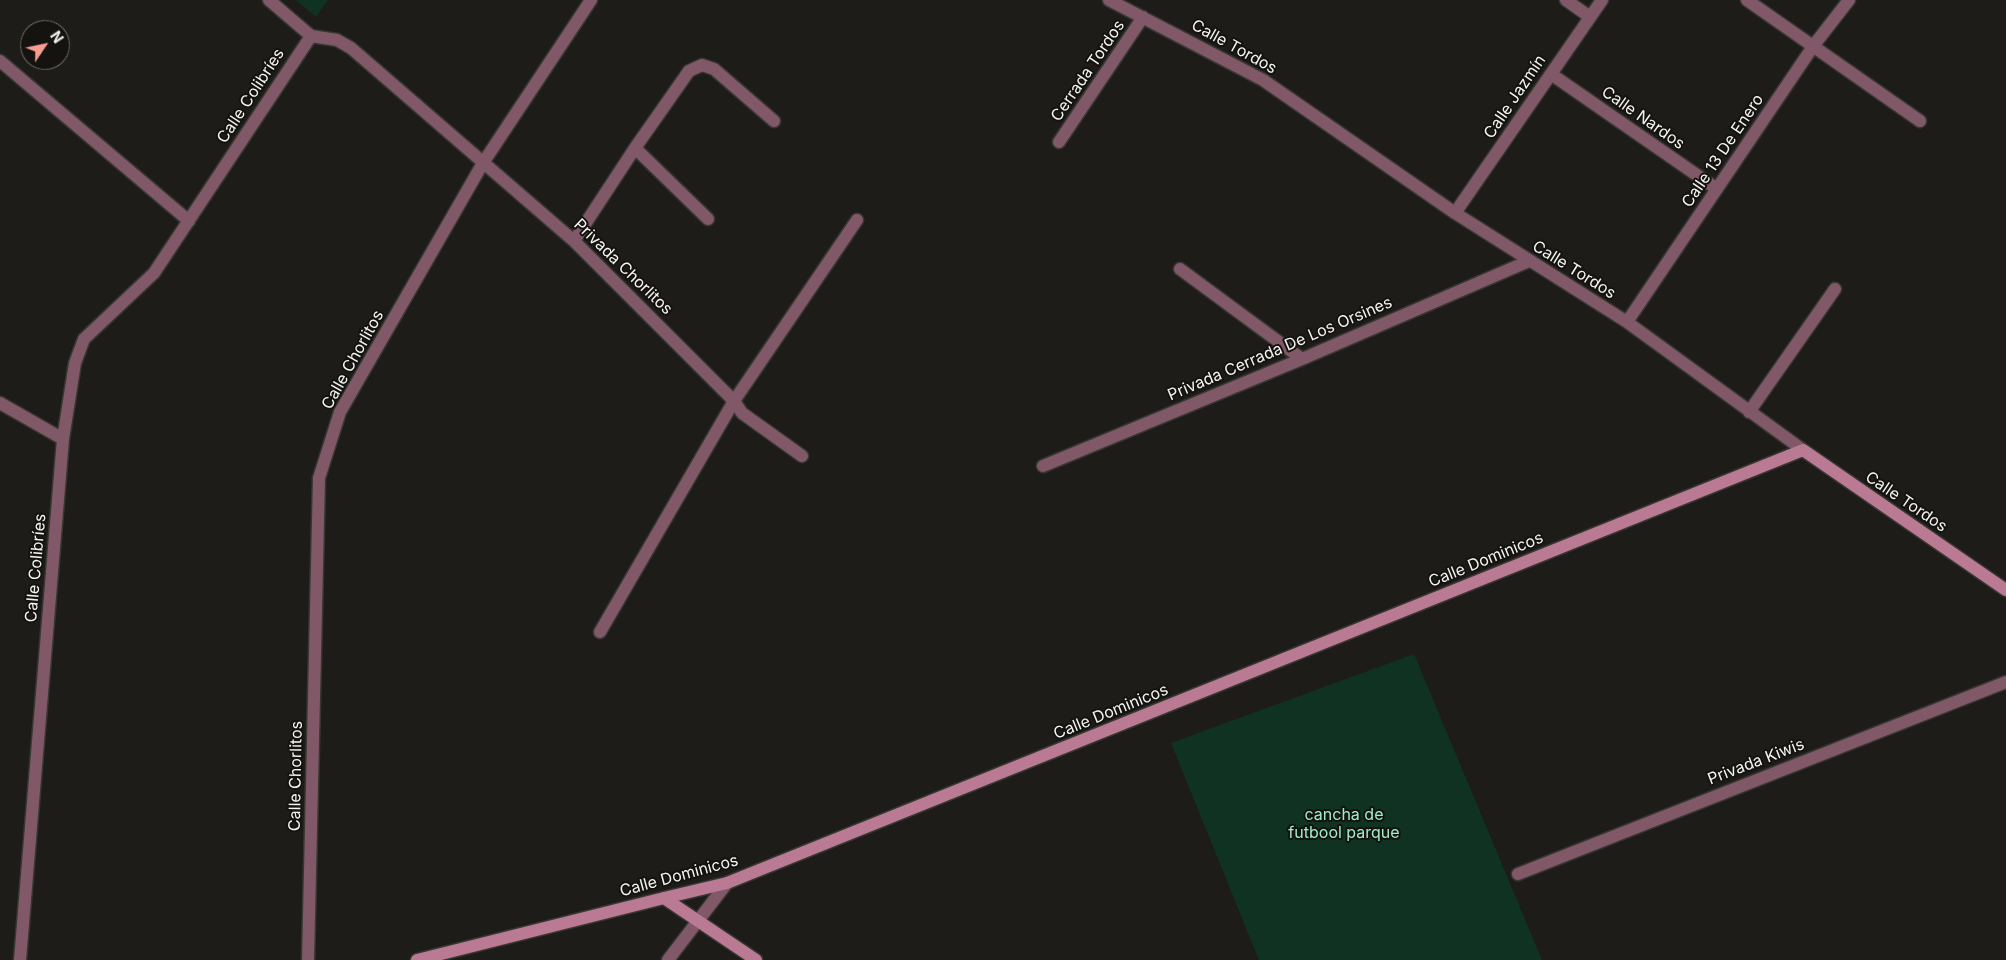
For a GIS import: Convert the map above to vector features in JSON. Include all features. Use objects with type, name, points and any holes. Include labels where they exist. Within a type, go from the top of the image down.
[{"type":"street","points":[[269,0],[311,36],[337,40],[351,48],[483,163]]},
{"type":"street","name":"Calle Chorlitos","points":[[308,960],[319,478],[340,412],[483,163],[591,0]]},
{"type":"street","name":"Calle Tordos","points":[[1109,0],[1263,80],[1455,213],[1626,322],[1749,412],[2006,590]]},
{"type":"street","points":[[1566,0],[1590,17]]},
{"type":"street","name":"Calle Jazmín","points":[[1455,213],[1602,0]]},
{"type":"street","points":[[1747,0],[1814,45],[1920,121]]},
{"type":"street","name":"Calle 13 De Enero","points":[[1626,322],[1814,45],[1849,0]]},
{"type":"street","name":"Cerrada Tordos","points":[[1060,142],[1143,17]]},
{"type":"street","name":"Calle Colibríes","points":[[20,960],[63,440],[75,363],[84,339],[154,273],[311,36]]},
{"type":"street","points":[[0,60],[189,221]]},
{"type":"street","points":[[574,241],[635,148],[689,72],[702,65],[714,69],[774,121]]},
{"type":"street","name":"Calle Nardos","points":[[1551,74],[1717,189]]},
{"type":"street","points":[[635,148],[708,219]]},
{"type":"street","name":"Privada Chorlitos","points":[[483,163],[574,241],[734,401],[742,413],[802,456]]},
{"type":"street","points":[[600,632],[734,401],[857,220]]},
{"type":"street","name":"Privada Cerrada De Los Orsines","points":[[1043,466],[1302,359],[1529,260]]},
{"type":"street","points":[[1180,269],[1302,359]]},
{"type":"street","points":[[1749,412],[1835,289]]},
{"type":"street","points":[[0,403],[63,440]]},
{"type":"street","name":"Calle Dominicos","points":[[417,960],[728,883],[1803,450]]},
{"type":"street","name":"Privada Kiwis","points":[[1518,874],[2006,682]]},
{"type":"street","points":[[668,960],[697,920],[728,883]]},
{"type":"street","points":[[664,898],[756,960]]},
{"type":"green space","points":[[296,0],[328,0],[316,17]]},
{"type":"green space","name":"cancha de futbool parque","points":[[1414,654],[1542,960],[1259,960],[1171,743]]}]
